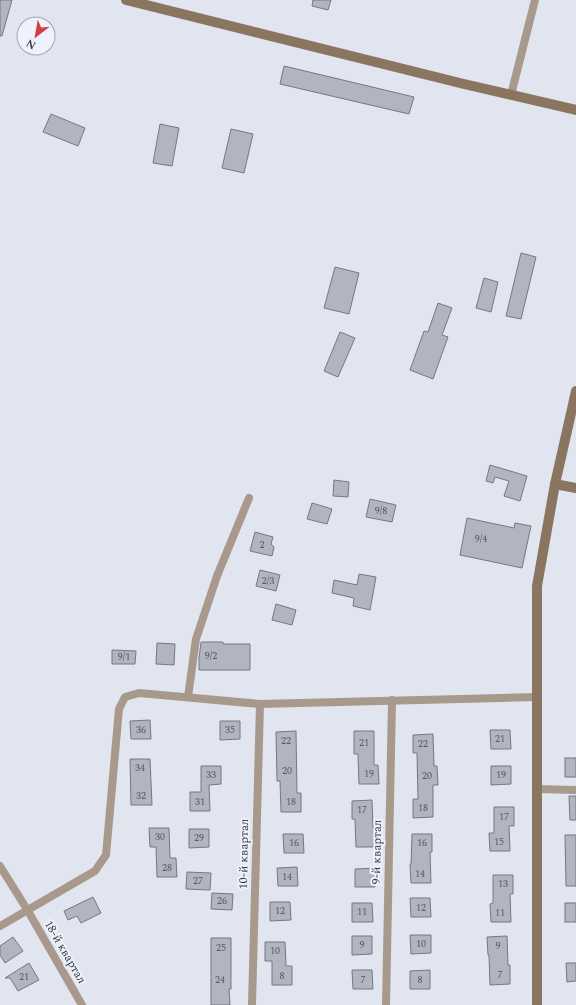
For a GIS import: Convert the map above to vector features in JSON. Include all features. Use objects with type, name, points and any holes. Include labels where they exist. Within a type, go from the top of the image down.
[{"type":"street","points":[[126,0],[576,110]]},
{"type":"street","points":[[511,95],[535,0]]},
{"type":"street","points":[[537,1005],[537,586],[555,484],[576,391]]},
{"type":"street","points":[[555,484],[576,488]]},
{"type":"street","points":[[188,697],[196,639],[217,576],[249,498]]},
{"type":"street","points":[[0,926],[95,871],[106,855],[119,709],[125,697],[139,693],[260,704],[537,696]]},
{"type":"street","name":"9-й квартал","points":[[386,1005],[392,700]]},
{"type":"street","name":"10-й квартал","points":[[252,1005],[260,704]]},
{"type":"street","points":[[537,789],[576,790]]},
{"type":"street","name":"18-й квартал","points":[[0,866],[28,911],[82,1005]]},
{"type":"building","points":[[0,0],[12,0],[2,36],[0,36]]},
{"type":"building","points":[[313,0],[331,0],[328,10],[312,6]]},
{"type":"building","points":[[284,66],[414,97],[409,114],[280,84]]},
{"type":"building","points":[[51,114],[85,128],[78,146],[43,132]]},
{"type":"building","points":[[160,124],[179,128],[172,166],[153,163]]},
{"type":"building","points":[[231,129],[253,134],[244,173],[222,168]]},
{"type":"building","points":[[521,253],[536,257],[521,319],[506,316]]},
{"type":"building","points":[[335,267],[359,273],[349,314],[324,308]]},
{"type":"building","points":[[484,278],[498,282],[491,312],[476,308]]},
{"type":"building","points":[[438,303],[452,308],[442,335],[448,337],[433,379],[410,370],[424,331],[428,332]]},
{"type":"building","points":[[340,332],[355,338],[338,377],[324,371]]},
{"type":"building","points":[[490,465],[527,476],[520,501],[504,496],[509,481],[495,477],[493,483],[486,481]]},
{"type":"building","points":[[334,480],[349,482],[348,497],[333,496]]},
{"type":"building","points":[[370,499],[396,505],[392,522],[366,517]]},
{"type":"building","points":[[312,503],[332,509],[327,524],[307,519]]},
{"type":"building","points":[[467,518],[514,528],[515,523],[531,526],[522,568],[460,555]]},
{"type":"building","points":[[255,532],[273,537],[271,544],[274,547],[272,556],[250,551]]},
{"type":"building","points":[[260,570],[280,575],[276,591],[256,586]]},
{"type":"building","points":[[359,574],[376,577],[370,610],[353,606],[354,598],[332,593],[334,580],[357,585]]},
{"type":"building","points":[[276,604],[296,610],[292,625],[272,620]]},
{"type":"building","points":[[201,642],[250,644],[250,670],[199,670]]},
{"type":"building","points":[[157,643],[175,644],[174,665],[156,664]]},
{"type":"building","points":[[112,650],[136,651],[135,664],[112,664]]},
{"type":"building","points":[[150,720],[151,739],[131,739],[130,721]]},
{"type":"building","points":[[220,721],[240,721],[240,739],[220,740]]},
{"type":"building","points":[[490,730],[510,730],[511,749],[491,749]]},
{"type":"building","points":[[296,731],[297,793],[301,793],[301,812],[281,812],[280,781],[277,781],[276,732]]},
{"type":"building","points":[[354,731],[374,731],[374,765],[378,765],[379,784],[359,784],[358,754],[354,754]]},
{"type":"building","points":[[433,734],[434,766],[437,766],[438,785],[433,785],[433,817],[413,818],[413,799],[418,799],[417,753],[413,753],[413,735]]},
{"type":"building","points":[[565,758],[576,758],[576,777],[565,777]]},
{"type":"building","points":[[130,759],[150,759],[152,805],[131,805]]},
{"type":"building","points":[[201,766],[221,766],[221,784],[209,785],[210,811],[190,811],[190,792],[201,792]]},
{"type":"building","points":[[491,766],[511,766],[511,784],[491,785]]},
{"type":"building","points":[[569,796],[576,796],[576,820],[570,820]]},
{"type":"building","points":[[372,800],[373,828],[376,828],[376,847],[356,847],[355,819],[352,819],[352,801]]},
{"type":"building","points":[[494,807],[514,807],[514,826],[509,826],[510,851],[490,851],[489,833],[494,833]]},
{"type":"building","points":[[149,828],[169,828],[170,858],[176,858],[177,877],[157,877],[156,847],[150,847]]},
{"type":"building","points":[[189,829],[209,829],[209,847],[189,848]]},
{"type":"building","points":[[283,834],[303,834],[304,853],[284,853]]},
{"type":"building","points":[[412,834],[432,834],[432,852],[430,852],[431,883],[411,883],[410,864]]},
{"type":"building","points":[[565,835],[576,835],[576,886],[566,886]]},
{"type":"building","points":[[297,867],[298,886],[278,886],[277,868]]},
{"type":"building","points":[[375,868],[375,887],[355,887],[355,869]]},
{"type":"building","points":[[187,872],[211,873],[210,890],[186,889]]},
{"type":"building","points":[[493,875],[513,875],[513,894],[510,894],[511,922],[491,922],[490,904],[493,903]]},
{"type":"building","points":[[212,893],[233,894],[232,910],[211,909]]},
{"type":"building","points":[[93,897],[101,913],[81,923],[77,916],[68,920],[64,911]]},
{"type":"building","points":[[410,898],[430,898],[431,917],[411,917]]},
{"type":"building","points":[[270,902],[290,902],[291,920],[270,921]]},
{"type":"building","points":[[352,903],[372,903],[373,922],[352,922]]},
{"type":"building","points":[[565,903],[576,903],[576,922],[565,922]]},
{"type":"building","points":[[410,935],[431,935],[431,953],[411,954]]},
{"type":"building","points":[[352,936],[372,936],[372,954],[352,955]]},
{"type":"building","points":[[507,936],[510,984],[490,985],[487,937]]},
{"type":"building","points":[[13,937],[23,951],[5,963],[0,955],[0,946]]},
{"type":"building","points":[[211,938],[231,938],[231,989],[229,989],[230,1005],[211,1005]]},
{"type":"building","points":[[265,942],[285,942],[286,966],[292,966],[292,985],[272,985],[272,961],[265,961]]},
{"type":"building","points":[[29,963],[39,980],[18,991],[10,978],[5,978]]},
{"type":"building","points":[[566,963],[576,963],[576,981],[567,982]]},
{"type":"building","points":[[352,970],[372,970],[373,989],[353,989]]},
{"type":"building","points":[[430,970],[430,989],[410,989],[410,971]]}]
